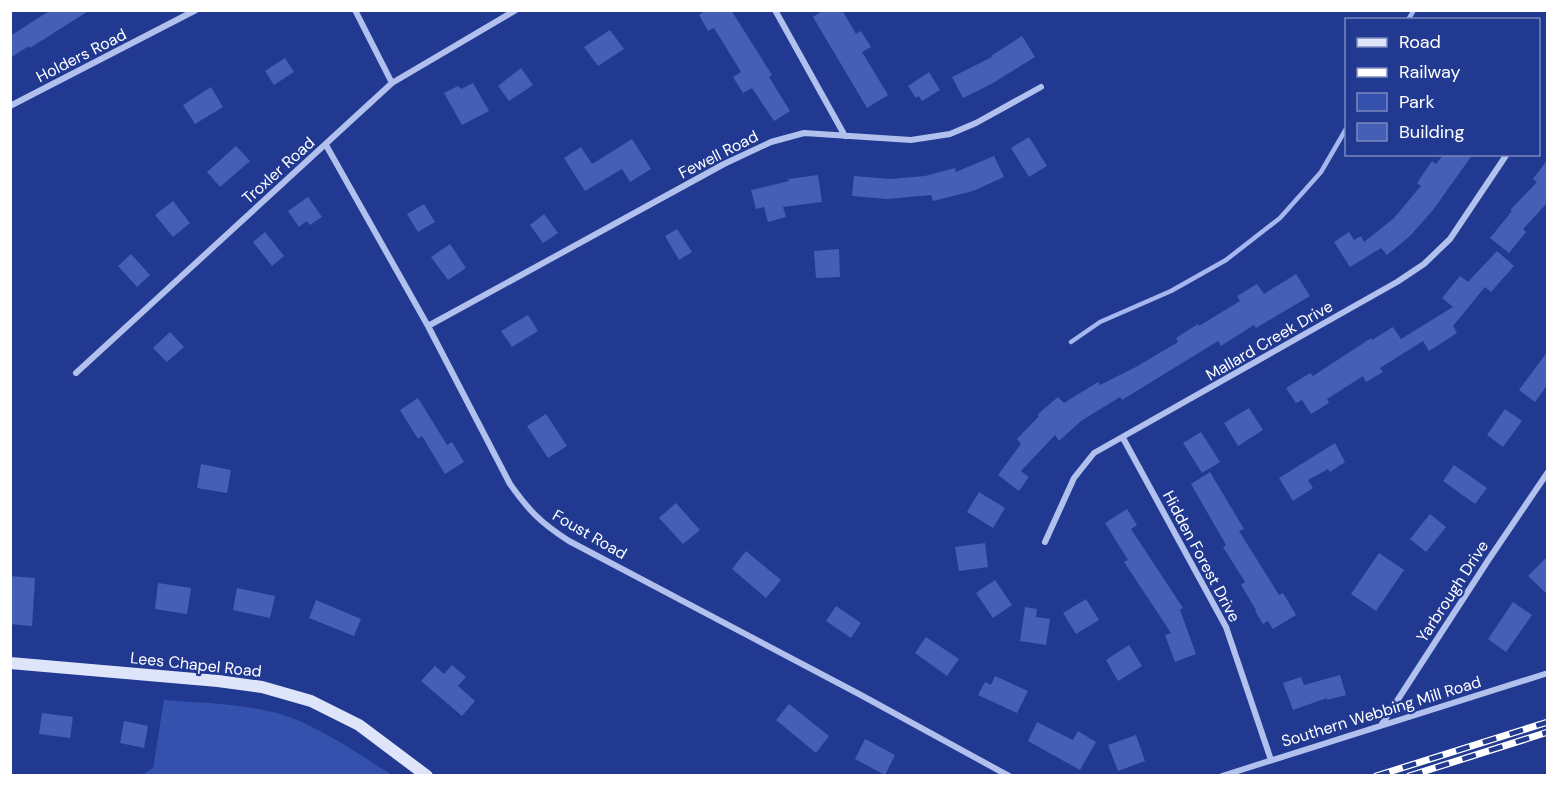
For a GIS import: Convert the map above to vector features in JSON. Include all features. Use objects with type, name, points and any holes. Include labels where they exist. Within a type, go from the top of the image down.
[{"type":"main road","name":"Lees Chapel Road","points":[[10,663],[218,681],[262,687],[311,701],[360,725],[427,776]]},
{"type":"street","name":"Holders Road","points":[[10,106],[196,10]]},
{"type":"street","points":[[355,10],[392,83]]},
{"type":"street","name":"Troxler Road","points":[[76,373],[392,83],[516,10]]},
{"type":"street","points":[[775,10],[845,136]]},
{"type":"street","name":"Fewell Road","points":[[428,326],[733,160],[771,142],[804,133],[911,140],[950,134],[976,123],[1041,87]]},
{"type":"street","name":"Foust Road","points":[[326,145],[428,326],[510,484],[525,506],[542,524],[569,541],[1009,776]]},
{"type":"street","name":"Mallard Creek Drive","points":[[1045,542],[1074,478],[1094,453],[1386,288],[1424,264],[1450,239],[1506,156]]},
{"type":"street","name":"Hidden Forest Drive","points":[[1123,438],[1226,627],[1271,760]]},
{"type":"street","name":"Yarbrough Drive","points":[[1382,725],[1548,472]]},
{"type":"street","name":"Southern Webbing Mill Road","points":[[1222,776],[1548,673]]},
{"type":"green space","points":[[164,700],[212,703],[278,713],[331,737],[392,775],[142,775],[153,768]]},
{"type":"building","points":[[51,10],[90,10],[10,58],[10,36]]},
{"type":"building","points":[[706,10],[731,10],[772,75],[769,77],[790,111],[774,121],[752,88],[743,93],[733,77],[741,72],[714,28],[708,31],[699,15]]},
{"type":"building","points":[[823,10],[842,10],[856,34],[861,31],[871,47],[862,52],[888,95],[867,108],[813,17]]},
{"type":"building","points":[[610,30],[624,49],[598,66],[584,47]]},
{"type":"building","points":[[1022,36],[1035,57],[993,83],[963,98],[952,77],[992,57]]},
{"type":"building","points":[[285,58],[294,72],[274,85],[265,71]]},
{"type":"building","points":[[521,68],[533,85],[509,101],[498,86]]},
{"type":"building","points":[[929,72],[940,90],[922,101],[919,96],[916,98],[908,86]]},
{"type":"building","points":[[473,83],[489,111],[462,125],[444,93],[458,86],[461,89]]},
{"type":"building","points":[[211,87],[223,107],[195,124],[183,105]]},
{"type":"building","points":[[1029,137],[1047,166],[1029,177],[1011,148]]},
{"type":"building","points":[[632,139],[651,169],[630,182],[622,169],[585,191],[564,158],[581,147],[592,164]]},
{"type":"building","points":[[236,146],[250,161],[220,187],[207,172]]},
{"type":"building","points":[[994,156],[1004,177],[973,191],[933,201],[931,195],[887,199],[852,196],[854,176],[890,179],[925,176],[955,168],[956,172]]},
{"type":"building","points":[[1442,156],[1472,156],[1433,210],[1410,236],[1387,255],[1381,248],[1350,267],[1334,242],[1349,232],[1354,240],[1361,236],[1364,242],[1393,219],[1421,186],[1417,183],[1432,161],[1436,164]]},
{"type":"building","points":[[1548,159],[1548,202],[1523,229],[1526,232],[1509,253],[1490,238],[1512,211],[1510,210],[1537,182],[1533,179]]},
{"type":"building","points":[[818,175],[822,202],[783,207],[786,217],[768,222],[764,207],[756,209],[751,190],[789,181],[788,179]]},
{"type":"building","points":[[308,197],[322,217],[310,225],[307,221],[299,227],[288,211]]},
{"type":"building","points":[[173,201],[190,223],[173,237],[155,215]]},
{"type":"building","points":[[424,204],[435,222],[418,232],[407,214]]},
{"type":"building","points":[[544,214],[558,233],[543,243],[530,225]]},
{"type":"building","points":[[677,229],[692,252],[679,260],[665,236]]},
{"type":"building","points":[[265,232],[284,256],[272,266],[253,242]]},
{"type":"building","points":[[450,244],[466,268],[448,280],[431,257]]},
{"type":"building","points":[[839,249],[840,277],[816,278],[814,251]]},
{"type":"building","points":[[1497,251],[1514,266],[1491,292],[1485,287],[1453,326],[1457,333],[1429,351],[1423,341],[1380,368],[1383,372],[1366,382],[1363,376],[1327,399],[1329,403],[1311,414],[1302,400],[1296,403],[1286,388],[1310,373],[1313,376],[1371,338],[1372,340],[1393,327],[1401,339],[1453,307],[1442,298],[1460,276],[1468,282]]},
{"type":"building","points":[[131,254],[150,275],[137,287],[118,266]]},
{"type":"building","points":[[1296,274],[1310,296],[1256,328],[1254,325],[1221,346],[1218,341],[1122,400],[1120,397],[1081,421],[1059,441],[1055,435],[1021,471],[1029,477],[1019,491],[998,475],[1021,444],[1017,439],[1039,416],[1038,414],[1058,397],[1064,403],[1098,382],[1100,385],[1136,367],[1178,342],[1176,338],[1198,324],[1199,326],[1240,301],[1237,296],[1257,284],[1264,294]]},
{"type":"building","points":[[528,315],[538,331],[512,347],[501,331]]},
{"type":"building","points":[[170,332],[184,347],[167,362],[153,348]]},
{"type":"building","points":[[1548,351],[1548,384],[1535,402],[1519,390]]},
{"type":"building","points":[[418,398],[447,445],[452,442],[464,462],[445,474],[422,436],[418,439],[400,410]]},
{"type":"building","points":[[1249,408],[1263,430],[1238,446],[1224,423]]},
{"type":"building","points":[[1505,409],[1522,421],[1503,447],[1487,435]]},
{"type":"building","points":[[546,414],[567,446],[548,458],[527,426]]},
{"type":"building","points":[[1201,432],[1220,462],[1202,473],[1183,443]]},
{"type":"building","points":[[1335,443],[1345,462],[1330,472],[1328,469],[1308,480],[1313,488],[1293,501],[1279,478]]},
{"type":"building","points":[[201,464],[231,470],[227,493],[197,488]]},
{"type":"building","points":[[1454,465],[1487,488],[1475,504],[1443,481]]},
{"type":"building","points":[[1210,472],[1244,529],[1239,531],[1279,595],[1283,593],[1296,615],[1273,629],[1268,621],[1263,624],[1255,611],[1241,585],[1245,582],[1223,547],[1226,545],[1191,484]]},
{"type":"building","points":[[979,492],[1005,508],[993,528],[967,512]]},
{"type":"building","points":[[676,503],[700,530],[683,544],[659,518]]},
{"type":"building","points":[[1127,509],[1137,525],[1131,529],[1183,608],[1180,610],[1196,654],[1175,662],[1165,635],[1171,633],[1124,562],[1128,560],[1105,523]]},
{"type":"building","points":[[1430,514],[1446,527],[1426,552],[1410,539]]},
{"type":"building","points":[[985,543],[988,567],[959,571],[955,547]]},
{"type":"building","points":[[746,551],[781,580],[766,598],[732,569]]},
{"type":"building","points":[[1379,553],[1404,570],[1376,611],[1351,594]]},
{"type":"building","points":[[1548,556],[1548,595],[1528,576]]},
{"type":"building","points":[[10,576],[35,578],[32,626],[10,624]]},
{"type":"building","points":[[995,580],[1012,605],[993,618],[976,593]]},
{"type":"building","points":[[158,583],[191,588],[187,614],[155,609]]},
{"type":"building","points":[[237,588],[275,596],[270,618],[233,610]]},
{"type":"building","points":[[1086,599],[1099,620],[1076,634],[1063,613]]},
{"type":"building","points":[[316,600],[361,619],[354,636],[309,618]]},
{"type":"building","points":[[1513,602],[1532,615],[1506,652],[1488,639]]},
{"type":"building","points":[[836,606],[861,623],[851,638],[826,621]]},
{"type":"building","points":[[1025,607],[1037,609],[1036,617],[1050,619],[1046,645],[1020,641]]},
{"type":"building","points":[[926,637],[959,659],[947,676],[915,653]]},
{"type":"building","points":[[1129,645],[1142,666],[1118,681],[1106,660]]},
{"type":"building","points":[[452,665],[466,677],[458,686],[475,701],[462,716],[421,681],[435,666],[444,674]]},
{"type":"building","points":[[1340,675],[1346,695],[1327,700],[1327,698],[1293,710],[1283,683],[1301,677],[1304,685]]},
{"type":"building","points":[[995,676],[1028,691],[1017,713],[978,695],[985,682],[991,685]]},
{"type":"building","points":[[789,704],[829,736],[816,753],[776,720]]},
{"type":"building","points":[[42,713],[73,717],[70,738],[39,734]]},
{"type":"building","points":[[124,721],[148,726],[144,748],[120,743]]},
{"type":"building","points":[[1037,722],[1073,740],[1078,731],[1096,742],[1080,770],[1028,741]]},
{"type":"building","points":[[1136,735],[1145,761],[1118,771],[1108,745]]},
{"type":"building","points":[[865,739],[895,755],[885,775],[855,759]]},
{"type":"waterway","points":[[1409,18],[1414,10]]},
{"type":"waterway","points":[[1071,342],[1100,322],[1171,291],[1226,260],[1280,218],[1321,172],[1345,131]]},
{"type":"railway","points":[[1376,776],[1548,722]]},
{"type":"railway","points":[[1409,776],[1548,732]]}]
